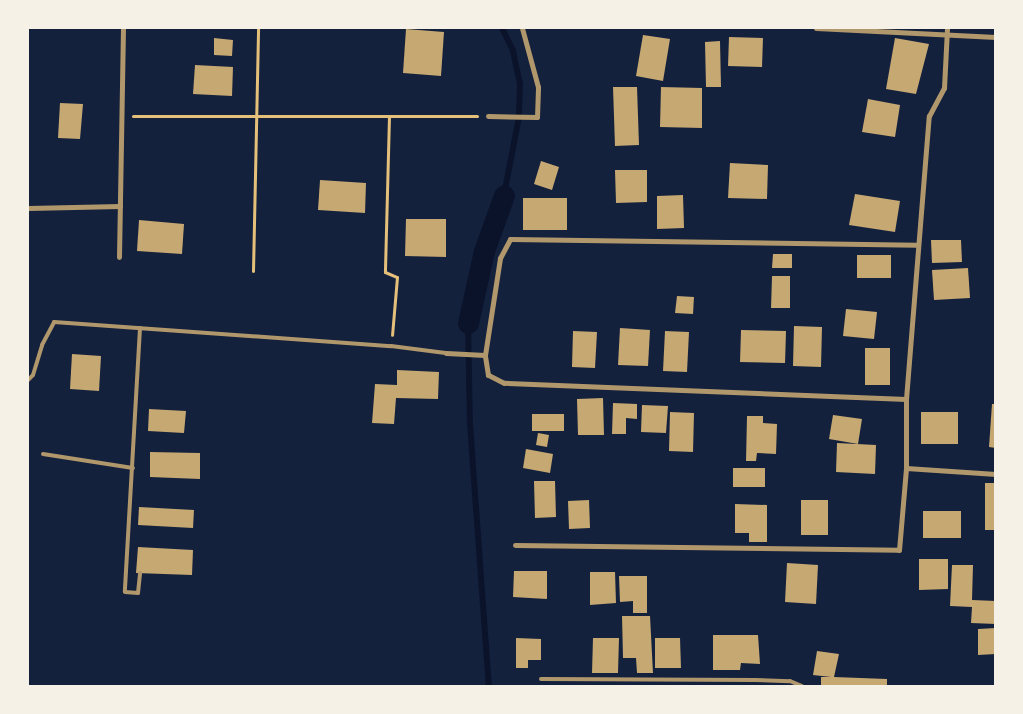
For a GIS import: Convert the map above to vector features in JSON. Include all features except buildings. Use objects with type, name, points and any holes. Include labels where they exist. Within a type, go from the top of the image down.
[{"type":"street","points":[[119,257],[124,28]]},
{"type":"street","points":[[488,116],[537,118],[538,87],[522,28]]},
{"type":"street","points":[[816,28],[996,37]]},
{"type":"street","points":[[515,545],[899,550],[906,468],[906,399],[916,245],[929,116],[944,88],[949,35],[947,28]]},
{"type":"street","points":[[28,208],[120,206]]},
{"type":"street","points":[[906,399],[504,382],[488,375],[485,355],[500,258],[510,239],[916,245]]},
{"type":"street","points":[[446,354],[485,355]]},
{"type":"street","points":[[906,468],[996,474]]},
{"type":"lane","points":[[28,380],[33,374],[42,345],[54,322],[391,346],[446,354]]},
{"type":"lane","points":[[140,328],[126,592],[138,593],[140,572]]},
{"type":"lane","points":[[43,454],[133,468]]},
{"type":"lane","points":[[541,679],[755,680],[790,681],[802,686]]},
{"type":"path","points":[[253,271],[258,28]]},
{"type":"path","points":[[122,116],[488,116]]},
{"type":"path","points":[[389,116],[385,272],[397,277],[391,346]]},
{"type":"waterway","points":[[502,28],[513,51],[520,84],[519,117],[504,195]]},
{"type":"waterway","points":[[468,323],[484,251],[504,195]]},
{"type":"waterway","points":[[468,323],[470,424],[489,686]]}]
